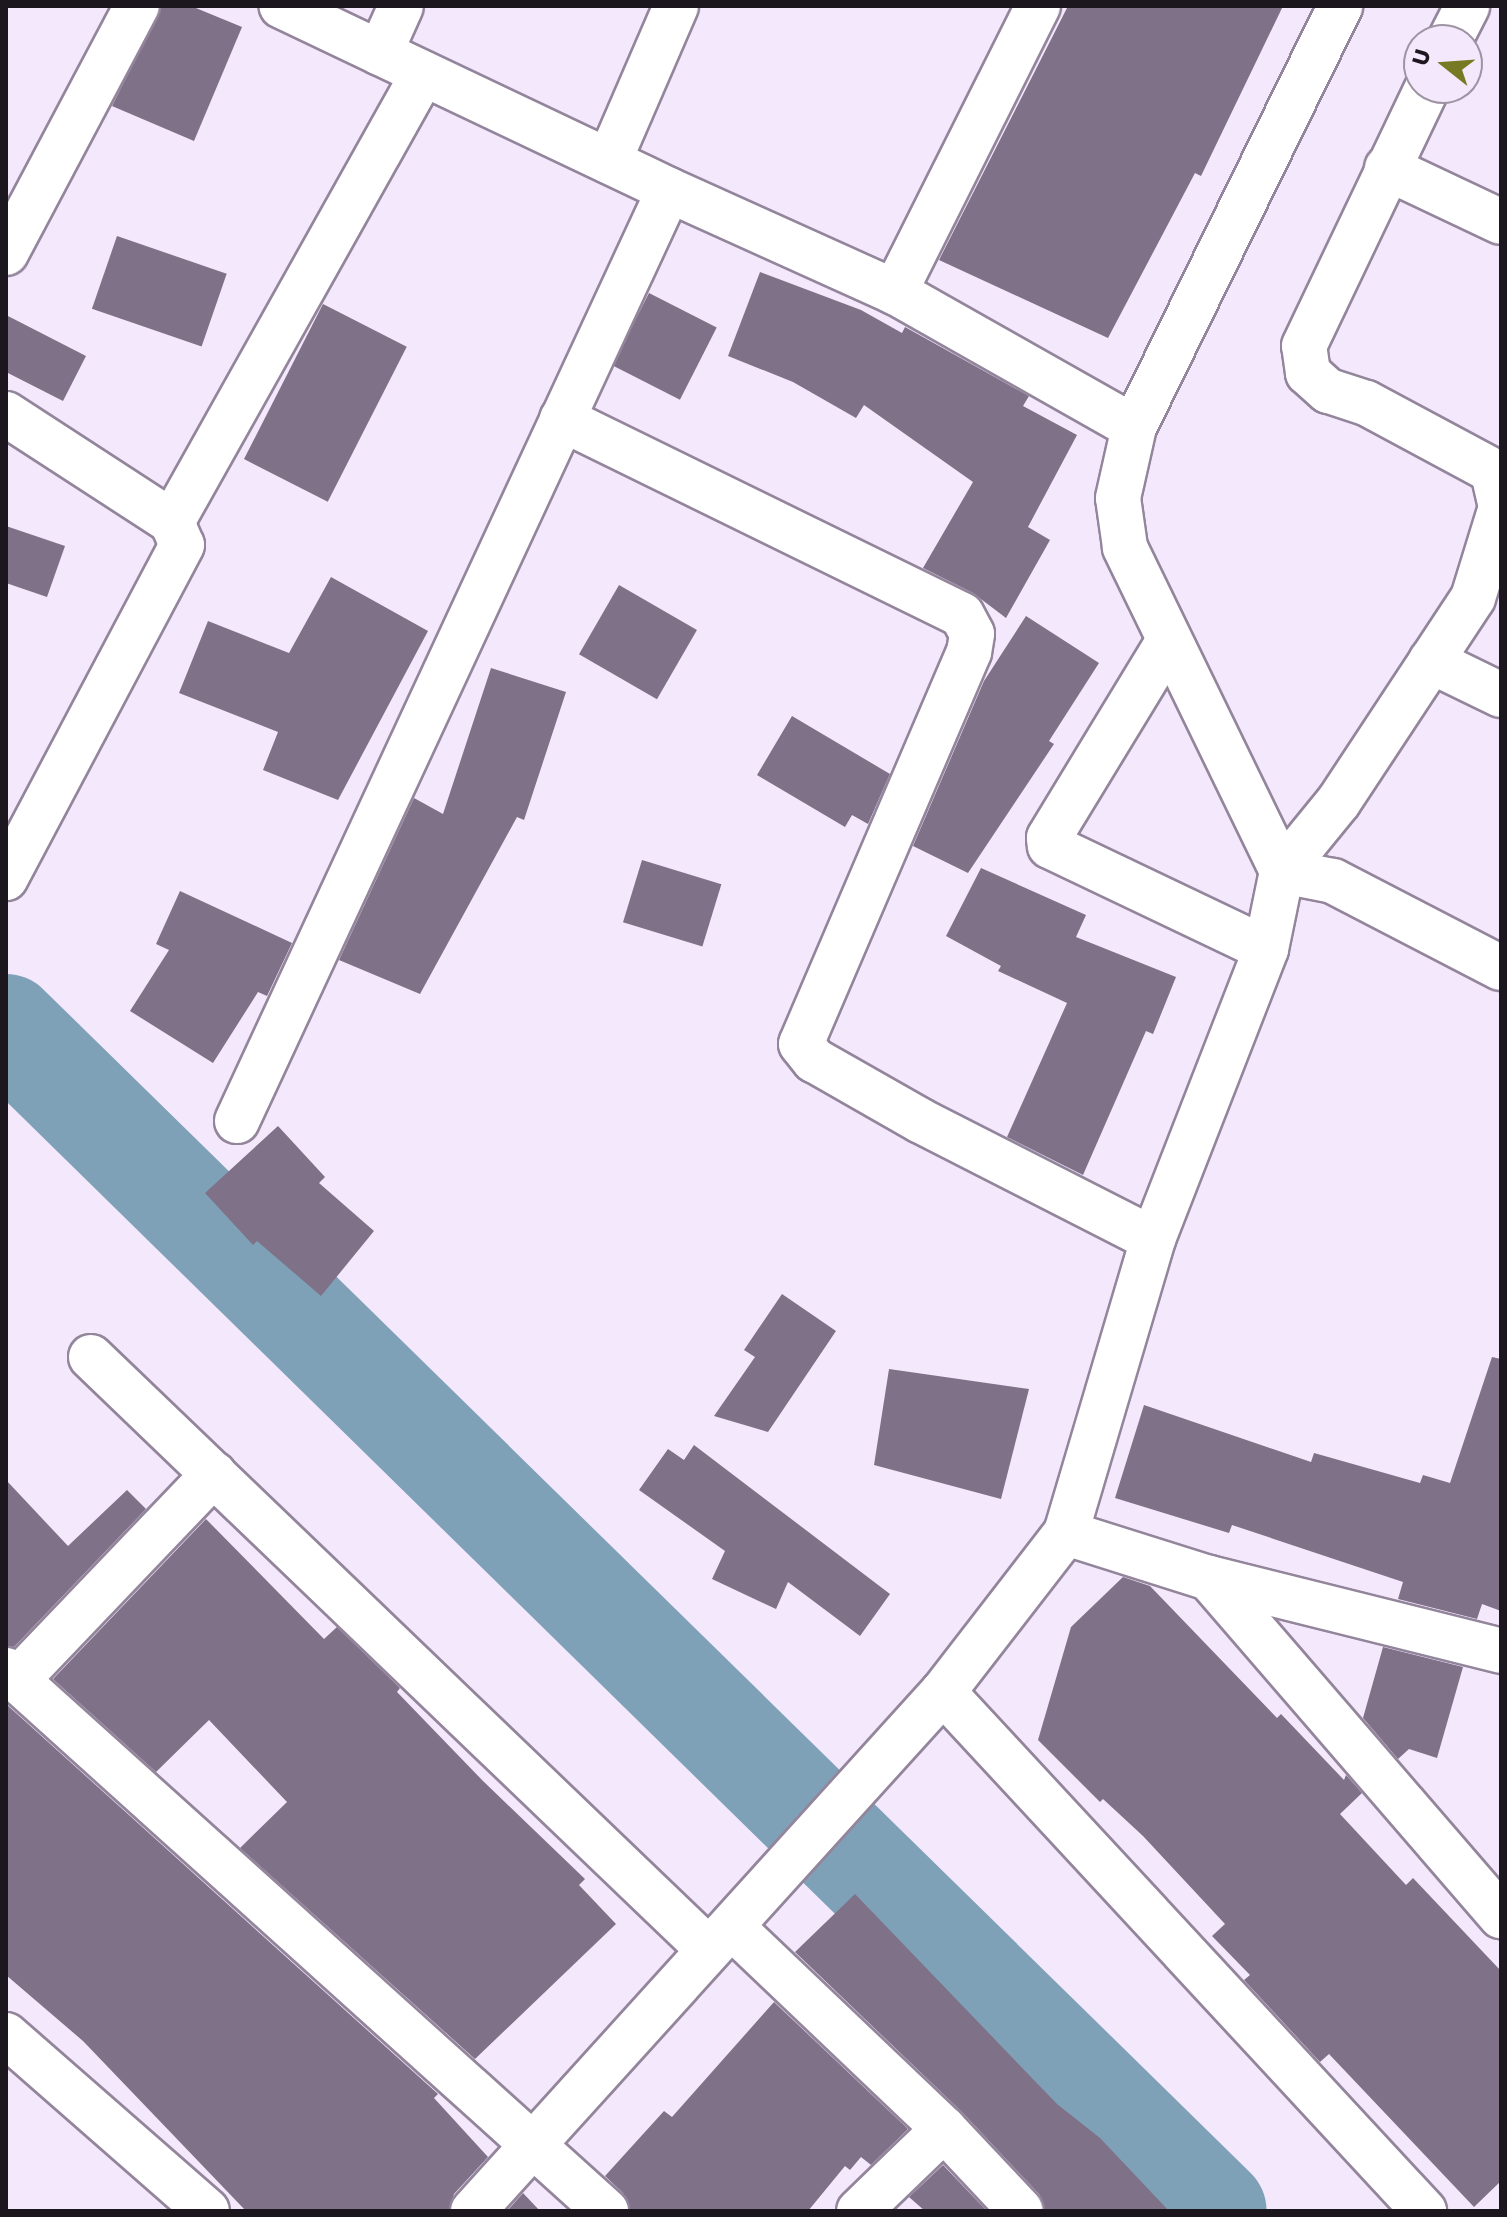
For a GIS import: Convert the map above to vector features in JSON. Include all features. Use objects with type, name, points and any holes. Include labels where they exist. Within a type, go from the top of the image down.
[{"type":"street","points":[[6,253],[137,6]]},
{"type":"street","points":[[281,6],[669,190],[895,292],[1134,427]]},
{"type":"street","points":[[380,53],[401,6]]},
{"type":"street","points":[[609,161],[676,6]]},
{"type":"street","points":[[895,292],[1038,6]]},
{"type":"street","points":[[1282,871],[1168,642],[1125,547],[1118,498],[1134,427],[1340,6]]},
{"type":"street","points":[[1458,24],[1467,6]]},
{"type":"street","points":[[172,522],[423,74]]},
{"type":"street","points":[[473,2211],[943,1692],[1066,1533],[1153,1239],[1266,949],[1282,871],[1339,801],[1473,598],[1490,554],[1501,507],[1497,472],[1366,403],[1328,391],[1308,373],[1304,346],[1419,104]]},
{"type":"street","points":[[1387,168],[1501,222]]},
{"type":"street","points":[[237,1121],[669,190]]},
{"type":"street","points":[[6,414],[172,522],[181,536],[180,554],[6,878]]},
{"type":"street","points":[[562,419],[962,615],[972,634],[969,652],[801,1044],[814,1060],[921,1121],[1153,1239]]},
{"type":"street","points":[[1168,642],[1049,838],[1050,846],[1266,949]]},
{"type":"street","points":[[1431,661],[1501,695]]},
{"type":"street","points":[[1282,871],[1333,881],[1501,968]]},
{"type":"street","points":[[91,1357],[214,1474],[721,1939],[944,2129],[1021,2211]]},
{"type":"street","points":[[214,1474],[12,1675],[606,2211]]},
{"type":"street","points":[[1066,1533],[1209,1578],[1501,1651]]},
{"type":"street","points":[[1209,1578],[1501,1916]]},
{"type":"street","points":[[943,1692],[1424,2211]]},
{"type":"street","points":[[6,2035],[207,2211]]},
{"type":"street","points":[[859,2211],[944,2129]]},
{"type":"building","points":[[162,6],[191,6],[242,27],[194,141],[112,106]]},
{"type":"building","points":[[1068,6],[1283,6],[1201,176],[1195,173],[1108,338],[939,260]]},
{"type":"building","points":[[117,236],[227,274],[202,347],[92,309]]},
{"type":"building","points":[[760,272],[861,310],[902,333],[905,327],[1029,396],[1023,406],[1077,435],[1028,527],[1050,540],[1006,618],[973,593],[923,568],[973,482],[864,405],[856,418],[793,382],[728,356]]},
{"type":"building","points":[[649,293],[717,328],[680,400],[612,365]]},
{"type":"building","points":[[323,304],[407,347],[328,502],[244,459]]},
{"type":"building","points":[[6,315],[86,356],[63,401],[6,372]]},
{"type":"building","points":[[6,526],[65,546],[47,597],[6,583]]},
{"type":"building","points":[[331,577],[428,631],[338,800],[263,770],[278,732],[179,693],[208,621],[289,653]]},
{"type":"building","points":[[619,585],[697,630],[657,699],[579,654]]},
{"type":"building","points":[[1026,616],[1099,663],[1049,741],[1054,744],[968,873],[913,846],[984,681]]},
{"type":"building","points":[[491,668],[566,692],[524,820],[517,817],[420,994],[339,960],[414,798],[443,814]]},
{"type":"building","points":[[792,716],[890,774],[868,824],[852,815],[845,827],[757,775]]},
{"type":"building","points":[[642,860],[721,884],[702,946],[623,922]]},
{"type":"building","points":[[981,868],[1086,915],[1076,937],[1176,977],[1153,1034],[1146,1031],[1083,1175],[1007,1137],[1067,1003],[998,971],[1001,966],[946,936]]},
{"type":"building","points":[[180,891],[292,943],[267,996],[258,992],[213,1063],[130,1011],[169,950],[156,944]]},
{"type":"building","points":[[278,1126],[325,1177],[319,1183],[374,1231],[321,1296],[257,1241],[253,1245],[205,1193]]},
{"type":"building","points":[[782,1294],[836,1331],[768,1432],[714,1416],[755,1357],[744,1350]]},
{"type":"building","points":[[1492,1357],[1501,1359],[1501,1611],[1482,1604],[1477,1619],[1398,1599],[1403,1582],[1232,1525],[1229,1533],[1115,1498],[1144,1405],[1311,1462],[1314,1453],[1420,1483],[1423,1475],[1450,1483]]},
{"type":"building","points":[[889,1369],[1029,1389],[1001,1499],[874,1465]]},
{"type":"building","points":[[694,1445],[890,1594],[860,1636],[788,1582],[776,1609],[712,1579],[725,1551],[639,1490],[668,1449],[684,1460]]},
{"type":"building","points":[[6,1480],[68,1546],[127,1490],[146,1509],[14,1647],[6,1646]]},
{"type":"building","points":[[206,1519],[324,1639],[337,1627],[400,1688],[397,1692],[483,1781],[585,1879],[579,1885],[616,1924],[475,2059],[240,1848],[287,1802],[209,1720],[156,1772],[53,1679]]},
{"type":"building","points":[[1123,1577],[1150,1586],[1277,1718],[1281,1714],[1344,1780],[1346,1775],[1362,1793],[1340,1814],[1406,1885],[1413,1878],[1501,1971],[1501,2181],[1474,2207],[1329,2054],[1320,2062],[1244,1980],[1250,1975],[1212,1936],[1225,1924],[1143,1836],[1103,1799],[1100,1802],[1038,1740],[1071,1627]]},
{"type":"building","points":[[1383,1647],[1463,1667],[1437,1758],[1409,1749],[1398,1759],[1363,1718]]},
{"type":"building","points":[[6,1704],[438,2094],[434,2098],[488,2157],[454,2194],[449,2211],[246,2211],[83,2041],[6,1975]]},
{"type":"building","points":[[855,1894],[1057,2104],[1100,2138],[1169,2211],[1045,2211],[1039,2194],[962,2112],[795,1952]]},
{"type":"building","points":[[774,2002],[908,2129],[871,2165],[861,2157],[850,2170],[845,2166],[808,2211],[630,2211],[623,2193],[605,2176],[664,2111],[672,2117]]},
{"type":"building","points":[[943,2165],[987,2211],[925,2211],[909,2197]]},
{"type":"building","points":[[523,2193],[540,2211],[507,2211]]},
{"type":"waterway","points":[[6,1027],[1214,2211]]}]
